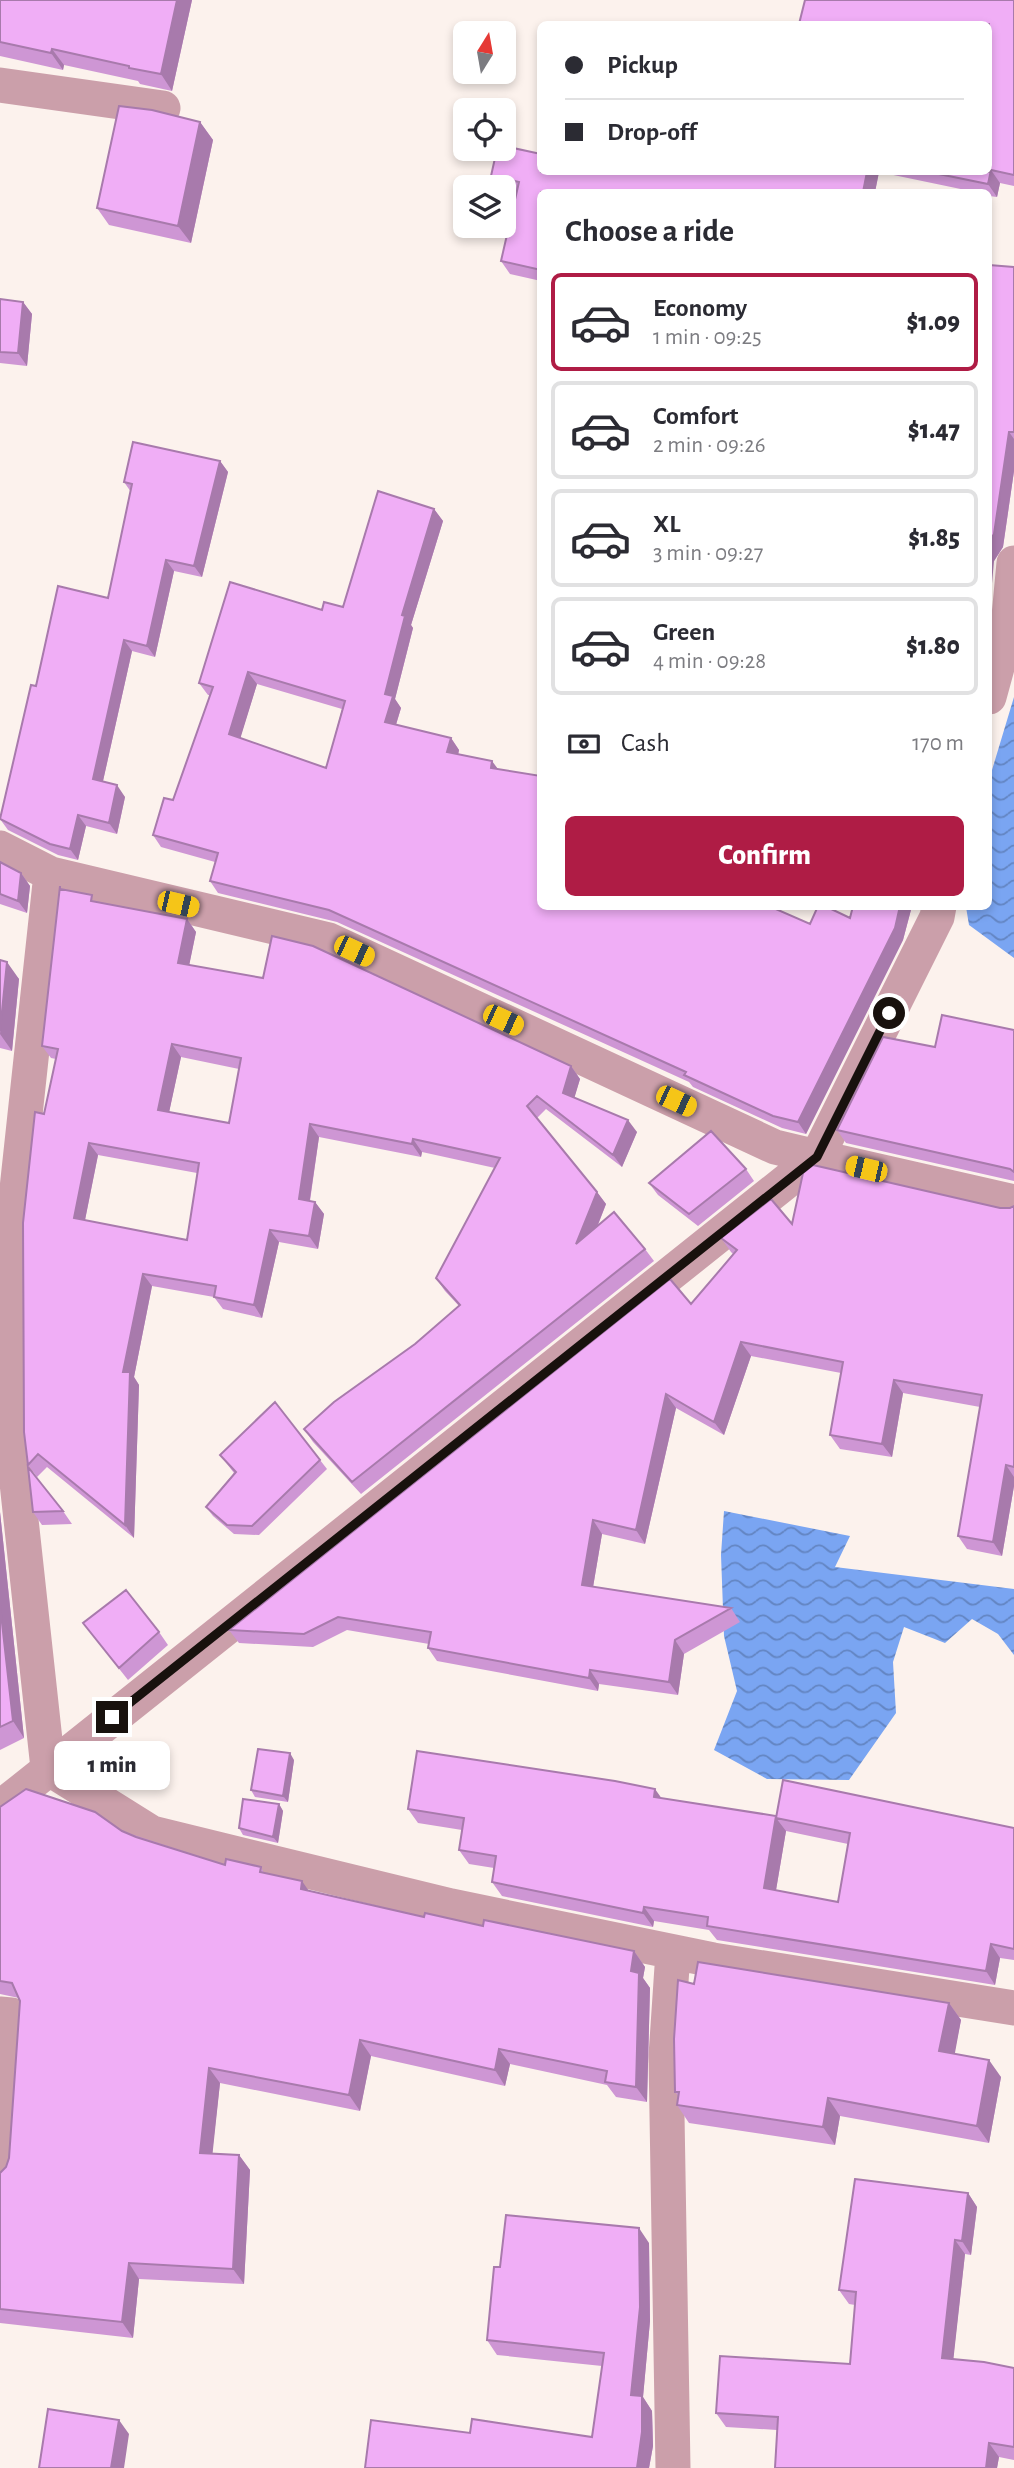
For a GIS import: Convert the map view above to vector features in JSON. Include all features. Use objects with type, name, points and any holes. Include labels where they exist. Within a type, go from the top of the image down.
[{"type":"street","points":[[0,85],[163,108]]},
{"type":"street","points":[[992,686],[1008,627],[1014,563]]},
{"type":"street","points":[[0,848],[51,874],[329,940],[775,1147],[1014,1202]]},
{"type":"street","points":[[48,1768],[13,1446],[12,1235],[51,874]]},
{"type":"street","points":[[0,1808],[817,1157],[938,910]]},
{"type":"street","points":[[48,1768],[152,1833],[450,1906],[673,1952],[1014,2008]]},
{"type":"street","points":[[673,1952],[666,2056],[673,2468]]},
{"type":"street","points":[[0,2014],[10,2015],[0,2172]]},
{"type":"water","points":[[1014,697],[1014,958],[969,925],[966,910],[992,910],[992,770]]},
{"type":"water","points":[[724,1511],[850,1536],[835,1567],[1014,1589],[1014,1655],[998,1634],[972,1619],[945,1643],[904,1627],[893,1662],[896,1713],[849,1780],[767,1779],[714,1750],[737,1691],[724,1636],[721,1555]]},
{"type":"building","points":[[0,0],[177,0],[161,74],[52,49],[51,53],[0,42]]},
{"type":"building","points":[[805,0],[1014,0],[1014,175],[992,170],[992,21],[800,21]]},
{"type":"building","points":[[119,106],[152,110],[200,122],[178,226],[97,208]]},
{"type":"building","points":[[516,149],[537,153],[537,175],[866,175],[864,189],[537,189],[537,269],[501,261],[506,238],[516,238],[516,195],[519,182],[516,181],[516,175],[491,175],[494,161],[516,161]]},
{"type":"building","points":[[944,175],[990,175],[988,184]]},
{"type":"building","points":[[992,265],[1014,267],[1014,432],[1009,432],[992,537]]},
{"type":"building","points":[[0,299],[23,302],[18,353],[0,352]]},
{"type":"building","points":[[133,442],[220,461],[194,566],[166,560],[147,646],[124,640],[93,779],[117,785],[109,823],[78,815],[70,849],[50,844],[0,819],[31,685],[36,686],[58,586],[108,598],[132,484],[124,482]]},
{"type":"building","points":[[378,491],[434,509],[402,615],[405,616],[385,694],[393,696],[385,722],[451,738],[447,752],[492,761],[491,768],[537,775],[537,910],[778,910],[810,924],[816,910],[833,910],[850,918],[852,910],[899,910],[895,928],[798,1122],[773,1116],[684,1075],[686,1072],[329,910],[210,881],[218,853],[153,835],[164,798],[173,800],[213,687],[199,683],[230,582],[322,610],[324,602],[343,607]],"holes":[[[248,672],[345,701],[326,768],[229,734]]]},
{"type":"building","points":[[0,862],[21,873],[18,901],[0,894]]},
{"type":"building","points":[[60,886],[60,889],[92,895],[91,901],[187,919],[178,963],[263,978],[272,936],[313,946],[571,1066],[563,1093],[628,1120],[613,1155],[537,1096],[527,1106],[597,1192],[576,1244],[614,1212],[645,1249],[352,1482],[304,1429],[334,1402],[415,1344],[460,1305],[436,1278],[500,1158],[413,1139],[412,1144],[310,1124],[299,1199],[315,1202],[309,1236],[270,1230],[254,1305],[214,1297],[216,1286],[143,1274],[123,1372],[130,1372],[125,1525],[38,1454],[28,1465],[24,1432],[23,1223],[35,1112],[44,1114],[58,1049],[42,1046]],"holes":[[[172,1044],[241,1058],[229,1123],[158,1110]],[[89,1143],[199,1163],[187,1240],[74,1218]]]},
{"type":"building","points":[[0,960],[7,962],[0,1031]]},
{"type":"building","points":[[942,1015],[1014,1030],[1014,1172],[837,1130],[883,1037],[935,1047]]},
{"type":"building","points":[[711,1131],[746,1169],[689,1214],[649,1183]]},
{"type":"building","points":[[813,1165],[1000,1208],[1014,1206],[1014,1467],[1006,1465],[993,1542],[958,1536],[982,1395],[894,1380],[882,1444],[830,1435],[843,1362],[741,1342],[714,1422],[666,1394],[636,1530],[593,1520],[582,1585],[731,1608],[675,1640],[669,1682],[590,1670],[589,1678],[428,1648],[431,1632],[338,1617],[304,1634],[229,1630],[670,1279],[691,1304],[737,1250],[721,1238],[771,1199],[792,1224],[803,1173]]},
{"type":"building","points":[[275,1402],[320,1460],[252,1526],[227,1525],[206,1507],[236,1472],[220,1455]]},
{"type":"building","points":[[28,1467],[63,1511],[33,1512]]},
{"type":"building","points":[[126,1590],[159,1632],[119,1668],[83,1623]]},
{"type":"building","points":[[0,1605],[13,1721],[0,1727]]},
{"type":"building","points":[[258,1749],[290,1753],[283,1796],[251,1790]]},
{"type":"building","points":[[417,1751],[615,1781],[655,1789],[654,1797],[776,1816],[764,1888],[838,1902],[850,1833],[776,1818],[783,1780],[1014,1828],[1014,1949],[991,1944],[986,1971],[707,1926],[708,1917],[644,1907],[643,1913],[492,1882],[496,1856],[459,1850],[464,1818],[408,1809]]},
{"type":"building","points":[[26,1789],[95,1812],[122,1831],[136,1837],[225,1865],[226,1859],[261,1867],[260,1872],[302,1881],[301,1889],[424,1917],[425,1913],[483,1926],[484,1920],[634,1951],[631,1971],[639,1973],[636,2087],[605,2082],[607,2071],[499,2049],[495,2070],[360,2040],[349,2095],[209,2068],[200,2153],[239,2155],[233,2269],[129,2263],[122,2322],[0,2309],[0,2173],[9,2158],[20,2001],[12,1983],[0,1981],[0,1807]]},
{"type":"building","points":[[243,1799],[279,1804],[273,1837],[239,1828]]},
{"type":"building","points":[[698,1962],[949,2003],[939,2051],[989,2060],[977,2126],[828,2098],[823,2127],[677,2105],[679,2092],[675,2092],[674,2039],[678,1980],[694,1984]]},
{"type":"building","points":[[855,2179],[968,2193],[962,2241],[955,2240],[942,2358],[1014,2368],[1014,2447],[989,2443],[986,2468],[775,2468],[778,2417],[716,2413],[720,2356],[850,2364],[856,2292],[839,2290]]},
{"type":"building","points":[[506,2215],[639,2228],[640,2307],[631,2395],[642,2396],[642,2432],[637,2468],[365,2468],[371,2420],[470,2433],[472,2419],[592,2437],[604,2353],[487,2340],[494,2267],[500,2267]]},
{"type":"building","points":[[48,2409],[119,2420],[111,2468],[39,2468]]},
{"type":"route","points":[[112,1717],[817,1157],[889,1013]]}]
